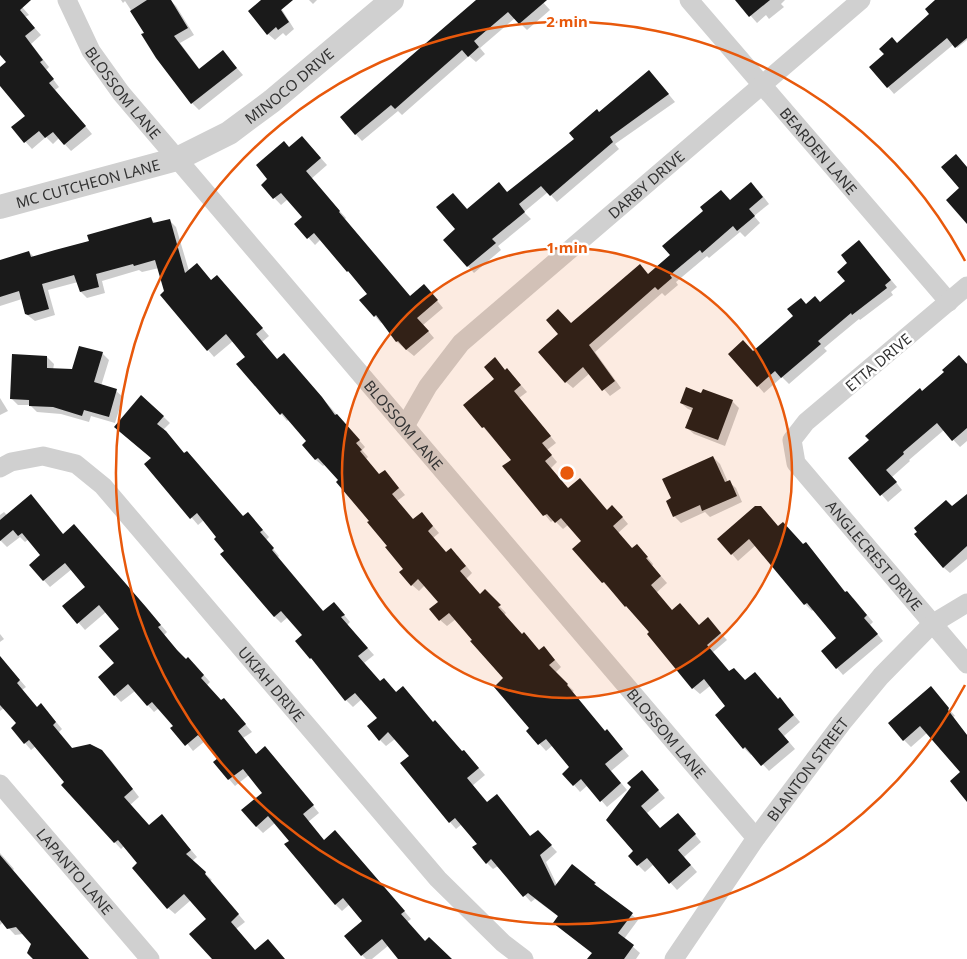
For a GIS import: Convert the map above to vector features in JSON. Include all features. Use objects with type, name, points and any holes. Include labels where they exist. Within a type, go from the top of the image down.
[{"type":"street","name":"BLOSSOM LANE","points":[[67,0],[92,51],[116,86],[756,838]]},
{"type":"street","name":"MINOCO DRIVE","points":[[177,159],[229,133],[272,101],[392,0]]},
{"type":"street","name":"BEARDEN LANE","points":[[689,0],[949,302]]},
{"type":"street","name":"DARBY DRIVE","points":[[405,426],[428,386],[461,343],[861,0]]},
{"type":"street","name":"MC CUTCHEON LANE","points":[[0,208],[177,159]]},
{"type":"street","name":"ETTA DRIVE","points":[[792,440],[806,422],[967,286]]},
{"type":"street","name":"ANGLECREST DRIVE","points":[[792,440],[796,463],[967,664]]},
{"type":"street","name":"UKIAH DRIVE","points":[[0,468],[11,462],[43,456],[76,464],[103,486],[438,879],[503,943],[524,959]]},
{"type":"street","name":"BLANTON STREET","points":[[674,959],[756,838],[842,723],[881,676],[932,624],[967,604]]},
{"type":"street","name":"LAPANTO LANE","points":[[0,784],[150,959]]},
{"type":"building","points":[[0,0],[31,0],[20,10],[35,28],[25,36],[43,60],[40,62],[54,79],[49,83],[86,126],[64,145],[53,132],[45,138],[39,131],[24,143],[11,127],[25,116],[0,86],[0,67],[6,62],[0,55]]},
{"type":"building","points":[[147,0],[171,0],[188,28],[174,36],[199,69],[223,50],[237,68],[191,104],[156,58],[141,34],[144,33],[130,11]]},
{"type":"building","points":[[261,0],[293,0],[281,10],[289,22],[278,30],[276,27],[267,35],[248,11]]},
{"type":"building","points":[[476,0],[547,0],[519,24],[508,12],[474,41],[479,47],[468,57],[462,50],[395,109],[391,105],[355,135],[340,117]]},
{"type":"building","points":[[735,0],[770,0],[749,17]]},
{"type":"building","points":[[935,0],[967,0],[967,38],[955,48],[947,38],[887,88],[869,67],[884,54],[879,49],[892,37],[897,43],[929,14],[925,9]]},
{"type":"building","points":[[649,70],[669,94],[610,137],[613,142],[550,196],[541,186],[519,204],[525,212],[492,239],[496,243],[467,267],[443,240],[455,229],[436,207],[453,193],[467,209],[499,182],[507,192],[574,139],[569,133],[597,109],[599,112]]},
{"type":"building","points":[[302,136],[321,158],[306,171],[339,212],[410,296],[424,284],[438,300],[417,318],[429,331],[406,350],[398,341],[396,342],[376,315],[374,317],[359,300],[367,294],[348,271],[314,233],[307,239],[294,224],[302,217],[281,193],[273,199],[261,185],[267,179],[256,165],[284,141],[289,147]]},
{"type":"building","points":[[956,154],[967,167],[967,224],[946,200],[959,188],[941,167]]},
{"type":"building","points":[[751,182],[763,197],[749,209],[755,216],[737,231],[733,226],[702,253],[700,250],[670,275],[672,278],[658,290],[655,287],[589,345],[615,381],[602,391],[583,367],[565,383],[538,352],[558,334],[546,320],[558,309],[571,323],[640,264],[648,274],[670,255],[662,246],[703,211],[700,207],[721,190],[730,200]]},
{"type":"building","points":[[151,217],[153,223],[170,219],[185,273],[197,263],[211,280],[217,275],[263,328],[256,334],[277,359],[284,353],[335,415],[337,414],[360,440],[356,443],[362,450],[360,451],[379,474],[385,470],[399,488],[392,494],[413,519],[422,512],[433,526],[428,531],[446,552],[451,548],[466,566],[460,571],[480,594],[485,589],[501,605],[498,607],[522,634],[524,632],[539,650],[544,646],[555,660],[549,665],[568,684],[605,731],[607,729],[623,749],[605,764],[621,783],[600,802],[581,779],[573,786],[562,774],[569,767],[546,739],[538,745],[526,731],[529,728],[494,687],[503,678],[470,641],[472,640],[449,613],[439,621],[429,609],[438,602],[418,579],[411,586],[399,572],[403,569],[367,522],[369,521],[336,482],[338,480],[318,458],[315,460],[302,445],[306,441],[282,413],[280,415],[236,364],[245,357],[226,334],[207,351],[160,295],[164,291],[155,260],[96,274],[99,287],[80,292],[74,275],[42,284],[49,309],[28,315],[25,314],[19,291],[0,297],[0,260],[29,251],[31,257],[89,241],[87,235]]},
{"type":"building","points":[[859,240],[891,280],[885,285],[887,288],[852,315],[851,313],[818,341],[821,344],[781,378],[775,371],[757,387],[728,354],[743,340],[753,351],[793,316],[787,309],[801,298],[806,304],[815,296],[820,302],[845,281],[837,272],[847,263],[841,255]]},
{"type":"building","points":[[79,346],[103,352],[94,382],[117,389],[109,417],[84,410],[82,416],[53,407],[29,406],[29,400],[10,399],[12,354],[47,356],[47,368],[72,369]]},
{"type":"building","points":[[959,355],[967,364],[967,428],[952,441],[937,423],[903,452],[904,454],[886,470],[897,482],[880,496],[848,458],[869,440],[865,436],[920,388],[922,391],[944,372],[942,370]]},
{"type":"building","points":[[495,357],[505,370],[507,368],[521,385],[514,391],[551,436],[542,443],[552,455],[545,461],[568,488],[580,478],[607,510],[612,505],[623,517],[613,526],[632,548],[637,544],[648,557],[646,558],[661,576],[651,585],[672,610],[680,603],[699,625],[708,617],[721,633],[707,645],[729,671],[734,668],[745,680],[755,672],[778,699],[780,697],[794,715],[778,729],[789,742],[761,766],[745,747],[743,749],[715,715],[725,706],[704,679],[692,689],[647,634],[649,632],[572,549],[581,541],[561,518],[555,523],[547,514],[543,516],[502,466],[511,460],[463,405],[494,379],[484,367]]},
{"type":"building","points":[[686,387],[701,393],[703,389],[733,400],[718,440],[685,428],[693,408],[680,403]]},
{"type":"building","points":[[141,395],[164,416],[157,424],[166,431],[184,453],[187,451],[243,516],[248,512],[263,530],[260,532],[274,548],[272,550],[323,611],[334,602],[345,615],[341,617],[368,648],[358,656],[380,681],[384,678],[396,692],[403,686],[433,722],[435,720],[462,751],[464,750],[479,768],[467,778],[487,802],[497,794],[530,836],[538,830],[552,845],[540,855],[555,886],[572,864],[596,883],[594,884],[633,913],[618,933],[634,945],[624,959],[587,959],[592,953],[553,923],[558,916],[528,893],[523,897],[491,859],[486,864],[472,847],[477,844],[455,818],[449,823],[400,763],[409,756],[388,732],[379,741],[367,726],[377,718],[355,693],[345,701],[295,641],[302,635],[281,611],[274,617],[220,554],[224,551],[214,539],[216,537],[197,513],[190,519],[144,464],[151,458],[114,427]]},
{"type":"building","points":[[713,456],[725,482],[730,480],[737,496],[702,511],[700,505],[673,517],[666,501],[671,498],[662,479]]},
{"type":"building","points":[[31,494],[63,534],[74,524],[146,607],[161,625],[158,627],[177,650],[186,659],[188,657],[204,675],[201,678],[221,700],[224,698],[246,724],[238,731],[256,754],[265,746],[314,805],[303,814],[324,840],[335,830],[405,911],[401,914],[425,941],[429,937],[452,959],[398,959],[382,939],[361,956],[344,936],[362,921],[343,898],[335,905],[284,844],[289,841],[268,816],[256,827],[241,810],[262,793],[243,769],[228,780],[213,762],[218,758],[198,735],[185,746],[170,728],[173,726],[152,702],[147,706],[128,684],[114,696],[98,677],[114,663],[99,646],[119,629],[99,605],[77,624],[62,606],[85,587],[65,563],[43,581],[29,565],[40,555],[22,533],[18,536],[13,530],[0,541],[0,520]]},
{"type":"building","points":[[967,494],[967,546],[943,568],[914,534],[917,532],[914,528],[946,500],[952,506]]},
{"type":"building","points":[[755,506],[761,506],[778,526],[783,522],[803,544],[806,542],[845,592],[847,591],[867,615],[864,618],[878,634],[836,669],[821,651],[836,638],[807,603],[804,605],[749,539],[731,555],[717,539]]},
{"type":"building","points":[[0,656],[20,680],[17,683],[37,707],[41,703],[56,722],[53,725],[72,748],[90,744],[102,750],[133,789],[124,797],[149,825],[162,814],[191,850],[186,854],[206,872],[205,874],[239,914],[231,922],[255,950],[268,939],[285,959],[212,959],[189,934],[206,919],[184,894],[167,909],[132,868],[137,863],[118,840],[114,843],[61,785],[64,782],[29,740],[24,744],[11,728],[16,723],[0,705]]},
{"type":"building","points":[[931,686],[967,735],[967,802],[950,781],[960,772],[920,726],[903,741],[888,723]]},
{"type":"building","points":[[642,770],[659,790],[641,806],[660,828],[678,813],[696,834],[678,850],[691,865],[669,884],[647,858],[637,866],[628,856],[633,851],[606,820],[631,787],[627,783]]},
{"type":"building","points":[[0,855],[89,959],[33,959],[27,953],[31,944],[16,927],[7,929],[0,920]]}]
